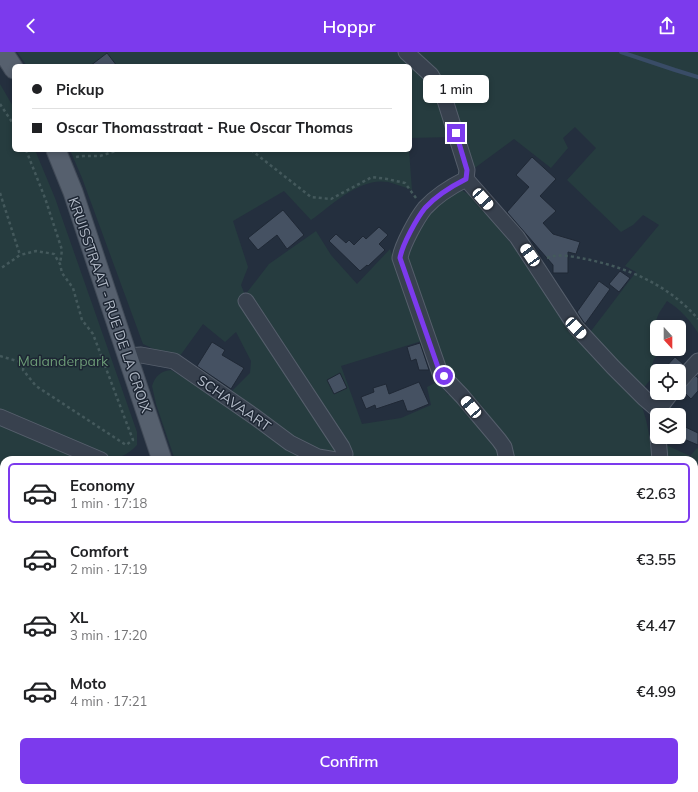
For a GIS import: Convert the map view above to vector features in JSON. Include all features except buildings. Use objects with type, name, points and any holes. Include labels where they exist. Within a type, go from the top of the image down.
[{"type":"main road","points":[[2,52],[12,66]]},
{"type":"main road","name":"KRUISSTRAAT - RUE DE LA CROIX","points":[[58,155],[73,192],[161,456]]},
{"type":"street","points":[[406,52],[431,75],[444,97],[467,170],[466,179],[517,237],[536,264],[548,287],[576,328],[654,408]]},
{"type":"street","points":[[466,179],[445,191],[425,208],[406,240],[401,251],[400,258],[440,373],[462,396],[499,440],[504,447],[506,456]]},
{"type":"street","points":[[246,301],[342,448],[345,456]]},
{"type":"street","name":"SCHAVAART","points":[[128,356],[141,355],[174,361],[290,443],[316,456]]},
{"type":"street","points":[[686,374],[698,361]]},
{"type":"street","points":[[0,417],[92,456]]},
{"type":"street","points":[[659,444],[660,456]]},
{"type":"path","points":[[0,104],[12,122]]},
{"type":"path","points":[[0,356],[24,363],[23,370],[36,386],[126,445],[133,440],[93,334],[82,320],[73,288],[62,274],[60,264],[62,250],[45,198],[27,152]]},
{"type":"path","points":[[58,155],[100,156],[113,152]]},
{"type":"path","points":[[253,152],[311,197],[331,199],[372,177],[405,183],[425,208]]},
{"type":"path","points":[[0,193],[20,255]]},
{"type":"path","points":[[0,269],[20,255],[36,251],[54,254],[60,264]]},
{"type":"path","points":[[536,264],[549,257],[562,256],[575,257],[615,266],[638,274],[654,283],[680,302],[698,319]]},
{"type":"green space","points":[[17,52],[402,52],[432,81],[453,137],[412,138],[412,64],[26,64]]},
{"type":"green space","points":[[410,52],[698,52],[698,333],[684,315],[667,301],[656,320],[650,320],[650,356],[657,356],[653,364],[650,364],[650,380],[641,391],[588,335],[636,272],[625,266],[659,225],[643,215],[633,225],[621,232],[567,180],[596,148],[575,127],[563,138],[568,148],[551,168],[514,139],[472,170],[458,127]]},
{"type":"green space","name":"Malanderpark","points":[[0,84],[12,105],[12,152],[36,152],[55,198],[137,432],[137,445],[121,456],[0,456]]},
{"type":"green space","points":[[71,152],[409,152],[412,190],[388,182],[367,184],[337,200],[311,220],[284,191],[233,221],[248,267],[241,285],[245,295],[269,264],[316,231],[331,255],[357,284],[390,249],[425,340],[341,366],[362,424],[401,418],[431,405],[427,387],[441,380],[442,387],[448,395],[459,390],[448,377],[404,256],[427,212],[460,189],[475,199],[526,262],[571,331],[592,356],[642,407],[649,433],[651,456],[174,456],[156,404],[152,386],[155,379],[161,373],[171,370],[222,401],[250,373],[251,361],[236,332],[225,342],[203,324],[177,360],[143,344],[82,178]]},
{"type":"green space","points":[[662,444],[664,444],[690,456],[664,456]]},
{"type":"green space","points":[[697,448],[698,449],[698,456],[690,456]]},
{"type":"waterway","points":[[621,52],[698,77]]},
{"type":"route","points":[[444,376],[440,373],[400,258],[401,251],[406,240],[425,208],[445,191],[466,179],[467,170],[456,133]]}]
